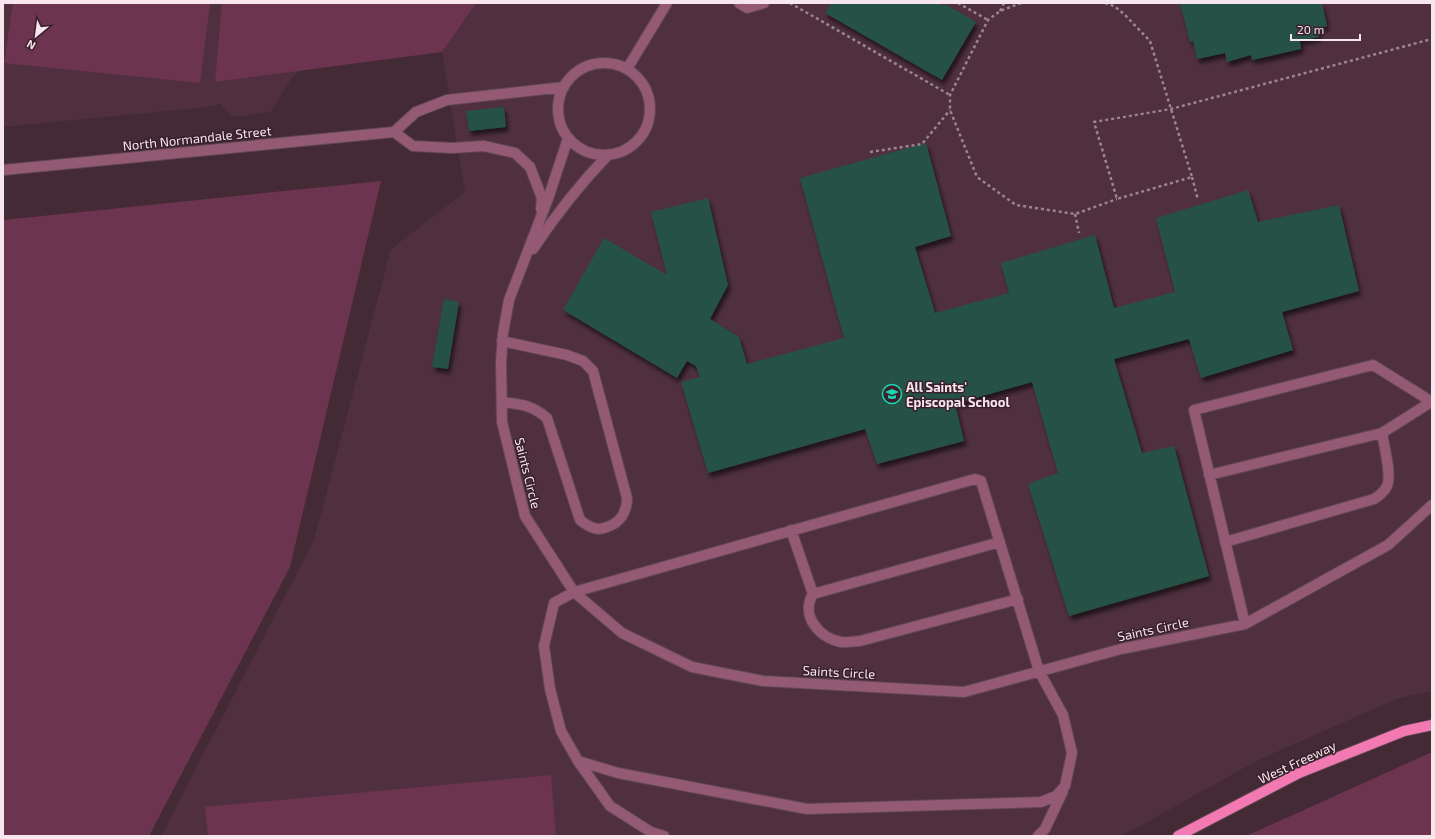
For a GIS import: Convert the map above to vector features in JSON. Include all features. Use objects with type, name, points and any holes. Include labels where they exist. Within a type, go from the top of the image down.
[{"type":"main road","name":"West Freeway","points":[[1178,836],[1299,773],[1404,731],[1432,724]]},
{"type":"street","points":[[627,69],[667,3]]},
{"type":"street","points":[[739,3],[747,8],[764,3]]},
{"type":"street","points":[[608,63],[627,69],[638,78],[646,90],[650,105],[649,120],[644,133],[634,144],[622,152],[608,155],[593,154],[579,148],[568,138],[561,125],[558,110],[561,91],[573,75],[589,65],[608,63]]},
{"type":"street","points":[[539,221],[542,198],[530,167],[515,154],[484,146],[452,148],[413,146],[394,132],[416,112],[447,100],[564,87]]},
{"type":"street","name":"North Normandale Street","points":[[3,170],[394,132]]},
{"type":"street","name":"Saints Circle","points":[[568,138],[509,300],[502,342],[502,422],[525,516],[574,592],[622,634],[692,667],[763,681],[964,692],[1121,649],[1245,624],[1388,545],[1432,506]]},
{"type":"street","name":"Saints Circle","points":[[523,264],[558,214],[594,169],[608,155]]},
{"type":"street","points":[[502,342],[567,355],[583,361],[593,371],[627,498],[627,505],[624,514],[617,523],[601,529],[595,529],[580,520],[547,418],[538,410],[524,405],[502,402]]},
{"type":"street","points":[[1209,475],[1382,433],[1432,402],[1373,365],[1194,410],[1209,475],[1226,542],[1245,624]]},
{"type":"street","points":[[1226,542],[1374,499],[1382,494],[1387,487],[1389,479],[1382,433]]},
{"type":"street","points":[[664,836],[652,832],[610,806],[578,761],[561,731],[550,690],[544,646],[554,602],[574,592],[975,479],[979,479],[983,483],[1040,671],[1063,715],[1072,753],[1065,786],[1045,829],[1038,836]]},
{"type":"street","points":[[790,530],[813,594]]},
{"type":"street","points":[[1000,542],[813,594],[810,599],[808,610],[811,621],[818,631],[841,642],[860,641],[1018,599]]},
{"type":"street","points":[[578,761],[618,774],[807,809],[1041,802],[1056,796],[1065,786]]},
{"type":"path","points":[[790,3],[950,96]]},
{"type":"path","points":[[958,3],[988,20]]},
{"type":"path","points":[[1000,11],[1004,3]]},
{"type":"path","points":[[1021,3],[1000,11],[988,20],[950,96],[950,110],[977,177],[1016,205],[1075,214],[1192,176]]},
{"type":"path","points":[[1105,3],[1115,5],[1150,41],[1198,200]]},
{"type":"path","points":[[1117,200],[1094,122],[1171,109],[1432,39]]},
{"type":"path","points":[[870,152],[922,144],[950,110]]},
{"type":"path","points":[[1075,214],[1079,233]]},
{"type":"shaded area","name":"All Saints' Episcopal School","points":[[3,3],[1432,3],[1432,691],[1399,698],[1258,760],[1120,836],[161,836],[314,540],[391,249],[465,192],[442,52],[309,64],[292,77],[271,112],[232,117],[220,104],[207,107],[3,127]]},
{"type":"shaded area","points":[[13,3],[210,3],[200,83],[4,63]]},
{"type":"shaded area","points":[[222,3],[476,3],[442,52],[215,82]]},
{"type":"shaded area","points":[[381,181],[290,567],[149,836],[3,836],[3,220]]},
{"type":"shaded area","points":[[1432,752],[1432,836],[1246,836]]},
{"type":"shaded area","points":[[551,775],[556,836],[208,836],[205,807]]},
{"type":"building","points":[[831,3],[938,3],[944,6],[945,4],[976,22],[942,80],[825,13]]},
{"type":"building","points":[[1180,3],[1322,3],[1327,26],[1317,29],[1319,37],[1300,41],[1301,49],[1252,60],[1251,55],[1227,62],[1225,53],[1197,59],[1193,41],[1190,42]]},
{"type":"building","points":[[504,107],[506,127],[469,131],[466,111]]},
{"type":"building","points":[[926,143],[951,236],[915,247],[935,313],[1009,293],[1001,263],[1095,235],[1114,308],[1175,292],[1156,218],[1248,190],[1258,222],[1339,205],[1359,291],[1282,312],[1293,350],[1201,378],[1189,339],[1114,359],[1142,453],[1174,446],[1209,576],[1069,616],[1028,484],[1058,473],[1032,382],[955,404],[964,441],[877,464],[865,429],[708,473],[681,382],[700,377],[696,366],[687,361],[677,378],[563,310],[604,238],[667,275],[651,212],[708,198],[728,285],[710,319],[739,337],[747,364],[844,338],[800,178]]},
{"type":"building","points":[[444,299],[459,302],[448,369],[432,367]]},
{"type":"place","name":"All Saints' Episcopal School","points":[[892,394]]}]
